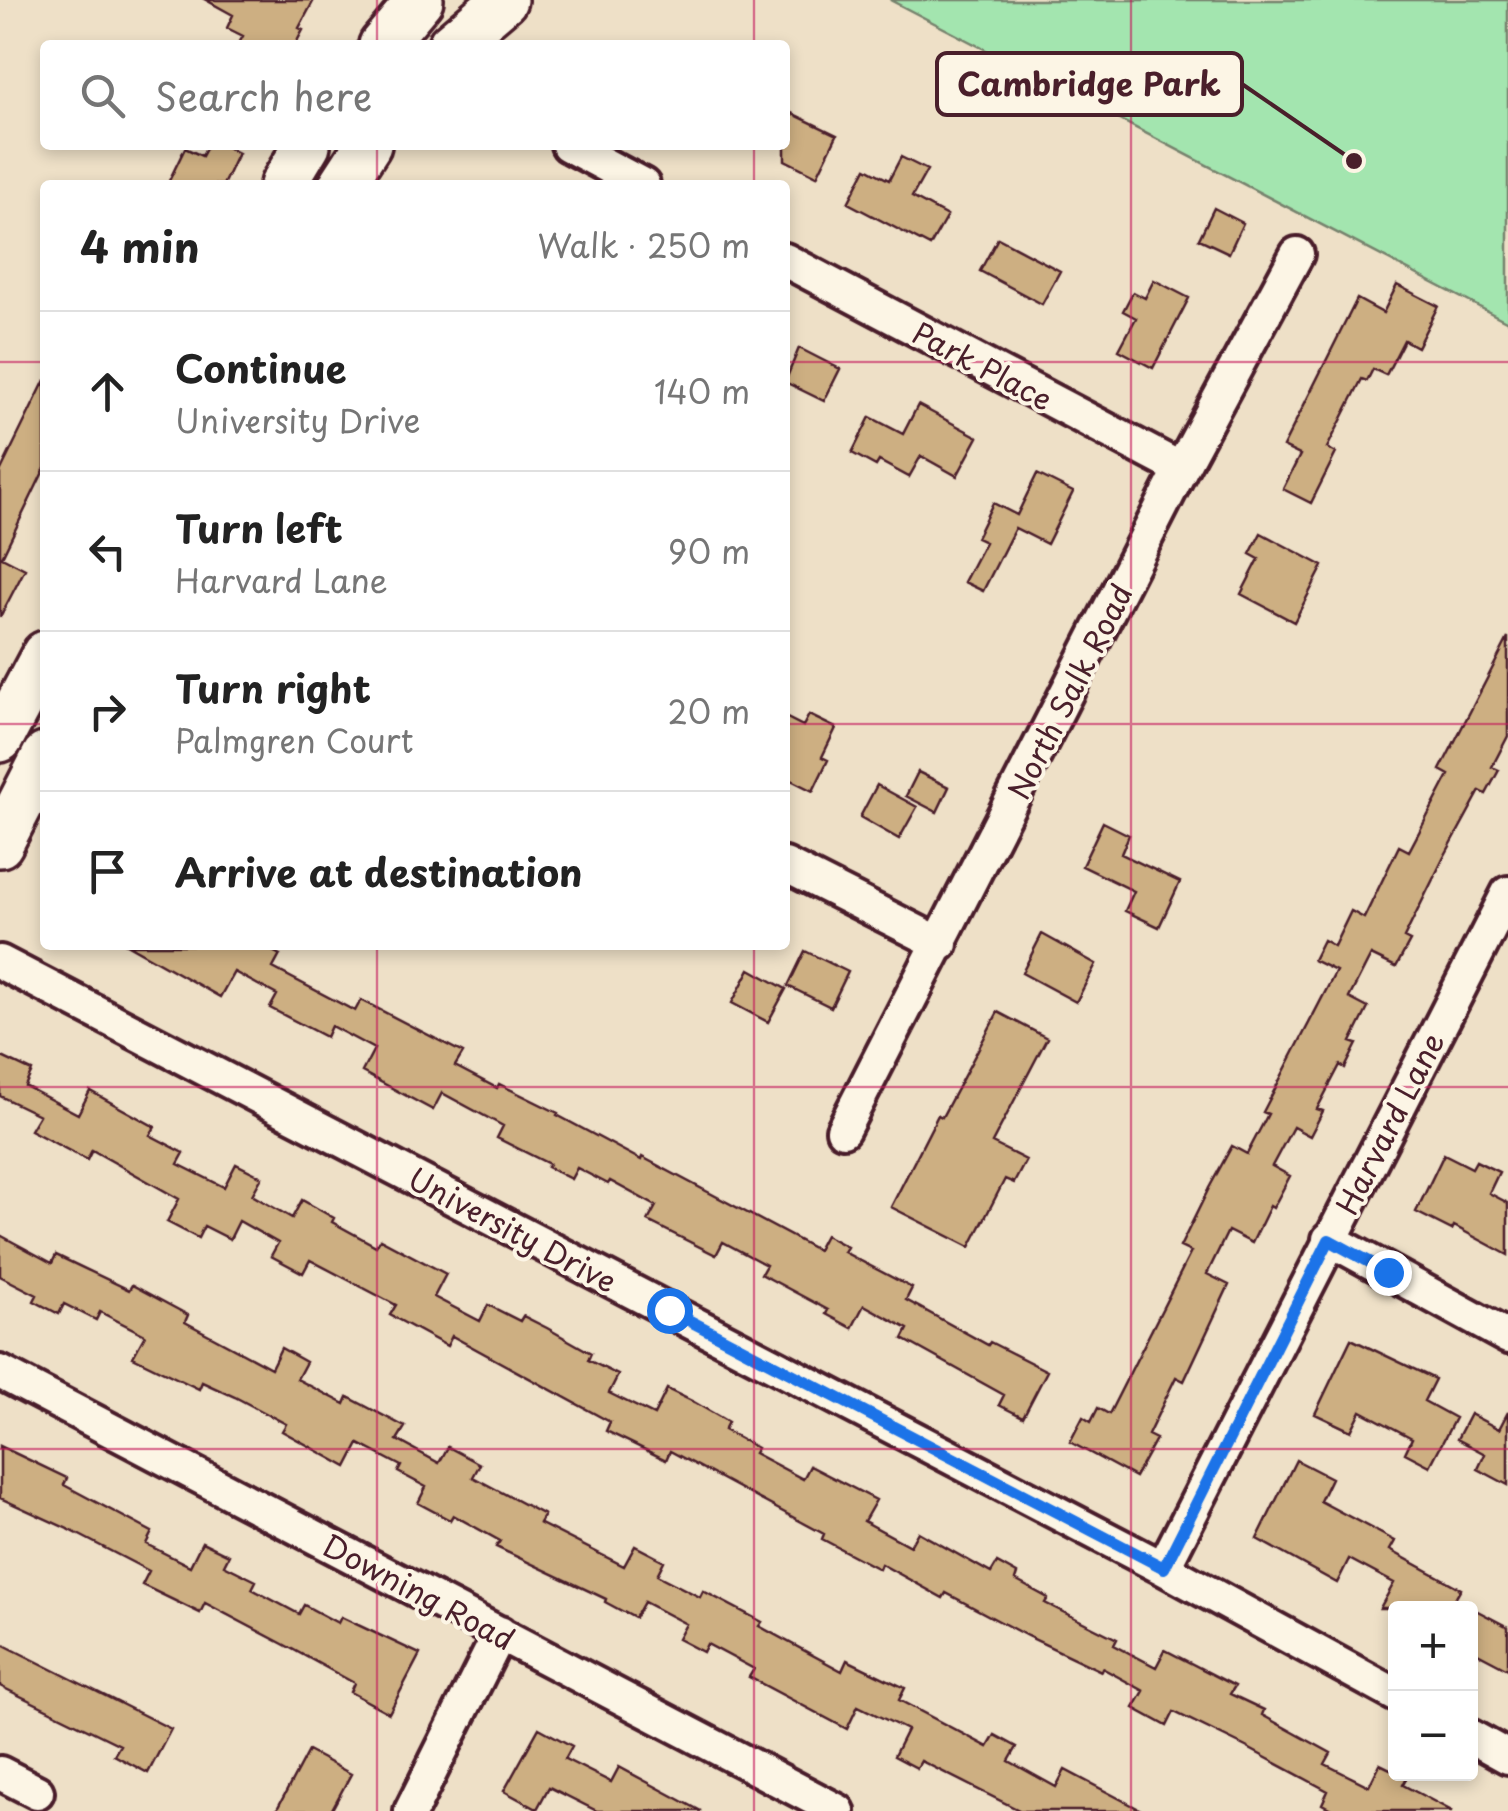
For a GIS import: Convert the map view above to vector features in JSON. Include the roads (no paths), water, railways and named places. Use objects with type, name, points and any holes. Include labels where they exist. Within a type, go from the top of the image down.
[{"type":"main road","points":[[386,40],[420,0]]},
{"type":"main road","points":[[457,40],[504,0]]},
{"type":"main road","points":[[286,180],[304,150]]},
{"type":"main road","points":[[345,180],[365,150]]},
{"type":"main road","points":[[0,739],[40,663]]},
{"type":"main road","points":[[0,844],[40,766]]},
{"type":"street","points":[[577,150],[634,180]]},
{"type":"street","name":"North Salk Road","points":[[843,1130],[1181,469],[1297,254]]},
{"type":"street","name":"Park Place","points":[[790,263],[1181,469]]},
{"type":"street","points":[[790,867],[941,944]]},
{"type":"street","name":"Harvard Lane","points":[[1164,1568],[1329,1240],[1503,914]]},
{"type":"street","name":"University Drive","points":[[0,962],[1164,1568],[1389,1691]]},
{"type":"street","points":[[1329,1240],[1508,1337]]},
{"type":"street","name":"Downing Road","points":[[0,1372],[838,1811]]},
{"type":"street","points":[[411,1811],[500,1633]]},
{"type":"street","points":[[1478,1740],[1508,1757]]},
{"type":"street","points":[[0,1774],[37,1792]]},
{"type":"place","name":"Cambridge Park","points":[[1354,161]]}]
